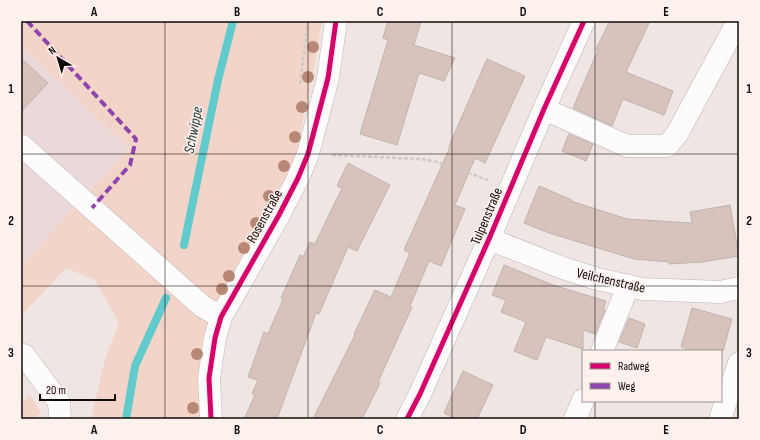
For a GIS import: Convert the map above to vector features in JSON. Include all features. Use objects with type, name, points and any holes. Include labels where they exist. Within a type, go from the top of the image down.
[{"type":"street","name":"Rosenstraße","points":[[211,419],[209,378],[215,338],[221,317],[279,215],[298,178],[308,154],[328,78],[336,21]]},
{"type":"street","name":"Tulpenstraße","points":[[407,419],[420,394],[489,239],[584,21]]},
{"type":"street","points":[[544,110],[627,146],[667,146],[677,134],[738,21]]},
{"type":"street","points":[[21,145],[202,306],[221,317]]},
{"type":"street","name":"Veilchenstraße","points":[[489,239],[563,268],[598,279],[643,289],[720,292],[739,288]]},
{"type":"street","points":[[602,350],[628,286]]},
{"type":"street","points":[[21,359],[24,355],[59,402],[60,419]]},
{"type":"street","points":[[720,419],[739,363]]},
{"type":"street","points":[[575,419],[582,402]]},
{"type":"path","points":[[308,154],[421,159],[438,162],[511,188]]},
{"type":"shaded area","points":[[21,21],[322,21],[296,154],[202,340],[199,419],[91,419],[105,359],[119,323],[95,280],[66,268],[21,316],[21,266],[129,148],[21,46]]},
{"type":"shaded area","points":[[21,46],[129,148],[21,267]]},
{"type":"shaded area","points":[[30,395],[41,412],[34,419],[21,419],[21,404]]},
{"type":"building","points":[[388,21],[421,21],[414,45],[455,58],[444,81],[419,73],[397,145],[360,134],[388,40],[383,38]]},
{"type":"building","points":[[610,21],[650,21],[626,72],[673,91],[664,115],[623,99],[612,126],[573,108],[598,50],[596,49]]},
{"type":"building","points":[[21,58],[48,83],[21,112]]},
{"type":"building","points":[[487,59],[525,76],[485,163],[475,158],[455,205],[465,209],[441,266],[429,261],[410,306],[412,307],[378,382],[380,383],[362,419],[313,419],[355,335],[354,334],[375,290],[391,297],[410,253],[404,250]]},
{"type":"building","points":[[569,134],[593,144],[586,161],[562,151]]},
{"type":"building","points":[[348,163],[390,185],[357,251],[348,247],[319,314],[316,313],[277,419],[244,419],[255,395],[252,394],[258,380],[248,377],[264,332],[268,334],[283,299],[281,298],[300,255],[303,257],[310,242],[315,244],[342,188],[337,186]]},
{"type":"building","points":[[539,186],[572,200],[571,201],[627,219],[692,223],[690,212],[730,205],[739,256],[702,262],[669,264],[669,262],[634,259],[549,233],[524,223]]},
{"type":"building","points":[[504,265],[553,285],[606,301],[603,310],[605,310],[595,334],[583,330],[583,349],[546,337],[537,360],[514,351],[526,322],[501,312],[506,300],[492,295]]},
{"type":"building","points":[[692,308],[732,319],[723,351],[685,350],[686,348],[681,347]]},
{"type":"building","points":[[629,318],[645,324],[637,348],[619,342]]},
{"type":"building","points":[[463,371],[493,385],[477,419],[456,419],[444,413]]},
{"type":"waterway","name":"Schwippe","points":[[184,245],[218,80],[233,21]]},
{"type":"waterway","name":"Schwippe","points":[[126,419],[135,366],[166,298]]},
{"type":"marked path","points":[[27,21],[136,139],[130,165],[92,208]]},
{"type":"cycle path","points":[[211,419],[209,378],[215,338],[221,317],[279,215],[298,178],[308,154],[328,78],[336,21]]},
{"type":"cycle path","points":[[407,419],[420,394],[489,239],[544,109],[584,21]]}]
